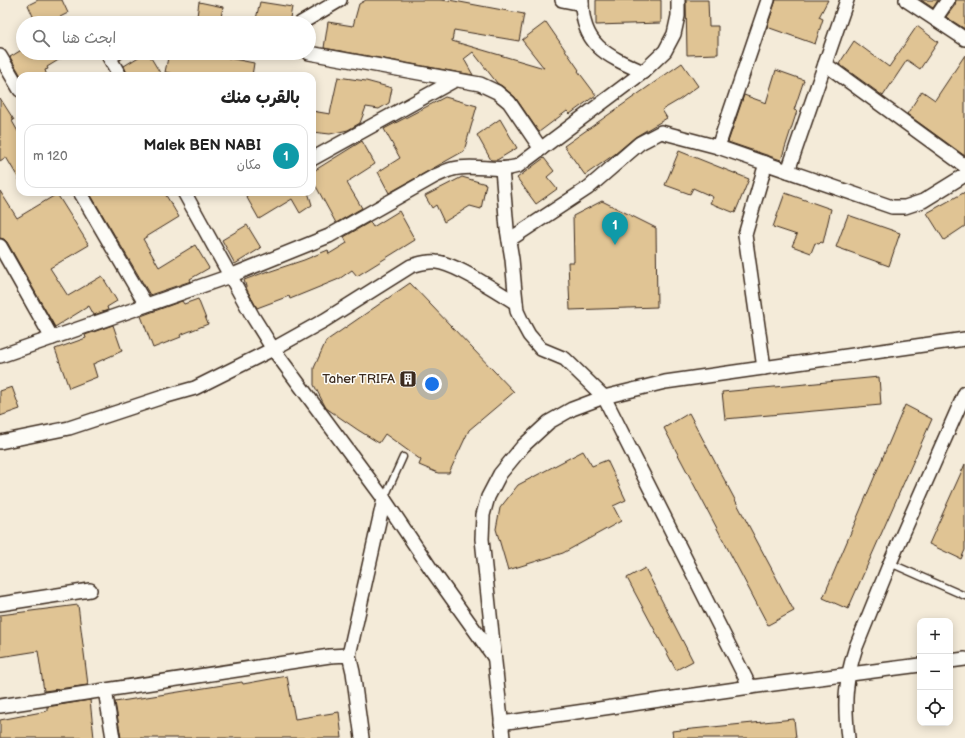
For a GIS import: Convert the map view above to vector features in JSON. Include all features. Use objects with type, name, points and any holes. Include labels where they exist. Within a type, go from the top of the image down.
[{"type":"street","points":[[313,16],[340,0]]},
{"type":"street","points":[[562,0],[582,2],[585,26],[592,40],[602,51],[618,61],[643,72]]},
{"type":"street","points":[[0,356],[230,276],[329,236],[435,176],[453,168],[472,167],[508,169],[518,166],[643,72],[665,52],[674,34],[678,16],[678,0]]},
{"type":"street","points":[[718,147],[768,0]]},
{"type":"street","points":[[788,171],[847,0]]},
{"type":"street","points":[[906,0],[965,39]]},
{"type":"street","points":[[935,19],[948,0]]},
{"type":"street","points":[[316,54],[480,84],[497,92],[509,102],[541,149]]},
{"type":"street","points":[[0,56],[16,83]]},
{"type":"street","points":[[111,60],[118,72]]},
{"type":"street","points":[[825,64],[965,166]]},
{"type":"street","points":[[316,157],[455,80]]},
{"type":"street","points":[[509,240],[588,188],[640,143],[662,132],[718,147],[892,207],[905,207],[923,201],[965,175]]},
{"type":"street","points":[[764,368],[744,235],[766,163]]},
{"type":"street","points":[[502,169],[507,229],[516,304],[529,336],[541,349],[565,359],[604,397],[750,687]]},
{"type":"street","points":[[82,196],[146,305]]},
{"type":"street","points":[[186,196],[253,317],[273,348],[384,499],[494,657]]},
{"type":"street","points":[[0,246],[52,338]]},
{"type":"street","points":[[0,442],[69,428],[195,388],[325,320],[411,266],[424,262],[436,262],[448,265],[465,273],[516,304]]},
{"type":"street","points":[[503,738],[482,539],[483,515],[488,497],[500,474],[523,446],[549,422],[572,409],[604,397],[665,382],[965,340]]},
{"type":"street","points":[[848,738],[845,700],[848,675],[856,647],[890,563],[965,394]]},
{"type":"street","points":[[362,738],[349,655],[384,499]]},
{"type":"street","points":[[0,604],[90,590]]},
{"type":"street","points":[[0,706],[330,656],[349,655]]},
{"type":"street","points":[[953,661],[965,659]]},
{"type":"street","points":[[501,723],[750,687],[917,665]]},
{"type":"street","points":[[105,690],[112,738]]},
{"type":"lane","points":[[384,499],[403,457]]},
{"type":"lane","points":[[890,563],[965,596]]},
{"type":"building","points":[[38,0],[62,0],[68,13],[62,16],[33,16],[28,5]]},
{"type":"building","points":[[366,0],[449,0],[524,14],[519,41],[454,30],[452,41],[544,68],[522,40],[546,22],[579,70],[578,71],[596,95],[570,114],[567,111],[539,132],[515,97],[497,83],[473,52],[464,59],[473,75],[324,48],[328,22],[353,26],[359,4]]},
{"type":"building","points":[[596,0],[661,0],[661,23],[596,25]]},
{"type":"building","points":[[686,0],[708,0],[709,26],[718,26],[718,54],[687,55]]},
{"type":"building","points":[[776,0],[828,0],[819,17],[823,19],[815,44],[767,27]]},
{"type":"building","points":[[921,0],[938,0],[933,8]]},
{"type":"building","points":[[956,0],[965,0],[965,29],[946,17],[955,5]]},
{"type":"building","points":[[199,2],[223,7],[221,16],[197,16]]},
{"type":"building","points":[[260,2],[292,7],[290,16],[257,16]]},
{"type":"building","points":[[917,26],[938,42],[920,69],[907,60],[883,96],[839,64],[854,41],[889,67]]},
{"type":"building","points":[[16,53],[16,60],[58,60],[47,67],[48,69],[45,70],[46,72],[19,72],[10,57]]},
{"type":"building","points":[[965,55],[965,156],[907,114],[922,91],[935,100]]},
{"type":"building","points":[[134,60],[152,60],[160,72],[126,72],[124,66]]},
{"type":"building","points":[[168,60],[239,60],[254,63],[253,72],[165,72]]},
{"type":"building","points":[[682,63],[698,86],[662,110],[667,118],[635,137],[615,154],[585,175],[564,146]]},
{"type":"building","points":[[776,70],[804,80],[794,110],[797,111],[781,160],[728,142],[744,95],[766,103]]},
{"type":"building","points":[[338,77],[366,81],[392,88],[389,103],[379,109],[366,107],[360,123],[348,130],[330,134],[316,132],[316,112],[330,114]]},
{"type":"building","points":[[445,97],[477,106],[464,151],[389,193],[378,172],[400,158],[384,129]]},
{"type":"building","points":[[0,98],[14,120],[12,121],[16,128],[16,174],[6,157],[0,161]]},
{"type":"building","points":[[500,119],[517,148],[497,160],[491,160],[477,135]]},
{"type":"building","points":[[362,141],[375,164],[347,183],[362,208],[336,223],[316,186],[316,170]]},
{"type":"building","points":[[679,151],[749,179],[735,213],[710,203],[713,197],[693,188],[690,194],[665,185]]},
{"type":"building","points":[[544,158],[554,171],[547,177],[557,189],[536,204],[517,178]]},
{"type":"building","points":[[462,177],[486,184],[481,209],[470,206],[444,222],[436,205],[432,208],[425,196]]},
{"type":"building","points":[[0,191],[17,218],[54,196],[58,196],[89,245],[50,268],[68,296],[102,276],[117,301],[107,307],[108,310],[94,315],[89,306],[55,327],[7,242],[0,238]]},
{"type":"building","points":[[965,192],[965,226],[944,240],[927,213]]},
{"type":"building","points":[[785,193],[831,209],[823,243],[815,243],[811,253],[792,246],[797,235],[773,227]]},
{"type":"building","points":[[91,196],[166,196],[179,217],[143,239],[159,267],[195,245],[209,268],[190,279],[191,281],[150,295]]},
{"type":"building","points":[[246,196],[309,196],[312,205],[300,213],[292,199],[259,219]]},
{"type":"building","points":[[602,201],[656,228],[657,307],[570,310],[568,262],[574,262],[573,216]]},
{"type":"building","points":[[399,211],[415,240],[357,276],[352,270],[339,279],[290,299],[289,296],[257,308],[247,290],[244,280],[304,260],[328,250],[329,254],[347,243],[344,237],[370,222],[373,227]]},
{"type":"building","points":[[848,215],[900,233],[889,266],[836,247]]},
{"type":"building","points":[[247,225],[261,248],[235,264],[222,240]]},
{"type":"building","name":"Taher TRIFA","points":[[410,283],[514,392],[469,430],[449,473],[438,473],[419,465],[421,460],[385,434],[379,443],[358,430],[326,408],[314,385],[314,368],[326,341]]},
{"type":"building","points":[[198,299],[208,324],[153,348],[141,316],[182,301],[184,304]]},
{"type":"building","points":[[113,325],[122,351],[93,364],[97,377],[69,388],[55,349],[86,338],[85,335]]},
{"type":"building","points":[[879,377],[881,405],[725,419],[722,392]]},
{"type":"building","points":[[12,387],[20,409],[0,416],[0,391]]},
{"type":"building","points":[[905,405],[932,419],[848,609],[823,598]]},
{"type":"building","points":[[689,413],[794,611],[768,625],[664,428]]},
{"type":"building","points":[[583,451],[592,466],[607,460],[626,500],[613,506],[621,521],[563,553],[508,570],[496,529],[500,508],[518,485]]},
{"type":"building","points":[[965,464],[965,550],[961,559],[929,544]]},
{"type":"building","points":[[645,568],[693,661],[676,670],[627,578]]},
{"type":"building","points":[[78,605],[88,685],[44,691],[38,651],[0,657],[0,615]]},
{"type":"building","points":[[287,676],[295,719],[339,712],[342,738],[121,738],[115,702],[242,682],[243,684]]},
{"type":"building","points":[[90,700],[94,738],[0,738],[0,720],[47,711],[47,707]]},
{"type":"building","points":[[794,719],[796,738],[673,738],[672,731]]},
{"type":"place","name":"Malek BEN NABI","points":[[615,245]]},
{"type":"place","name":"Taher TRIFA","points":[[408,379]]}]
